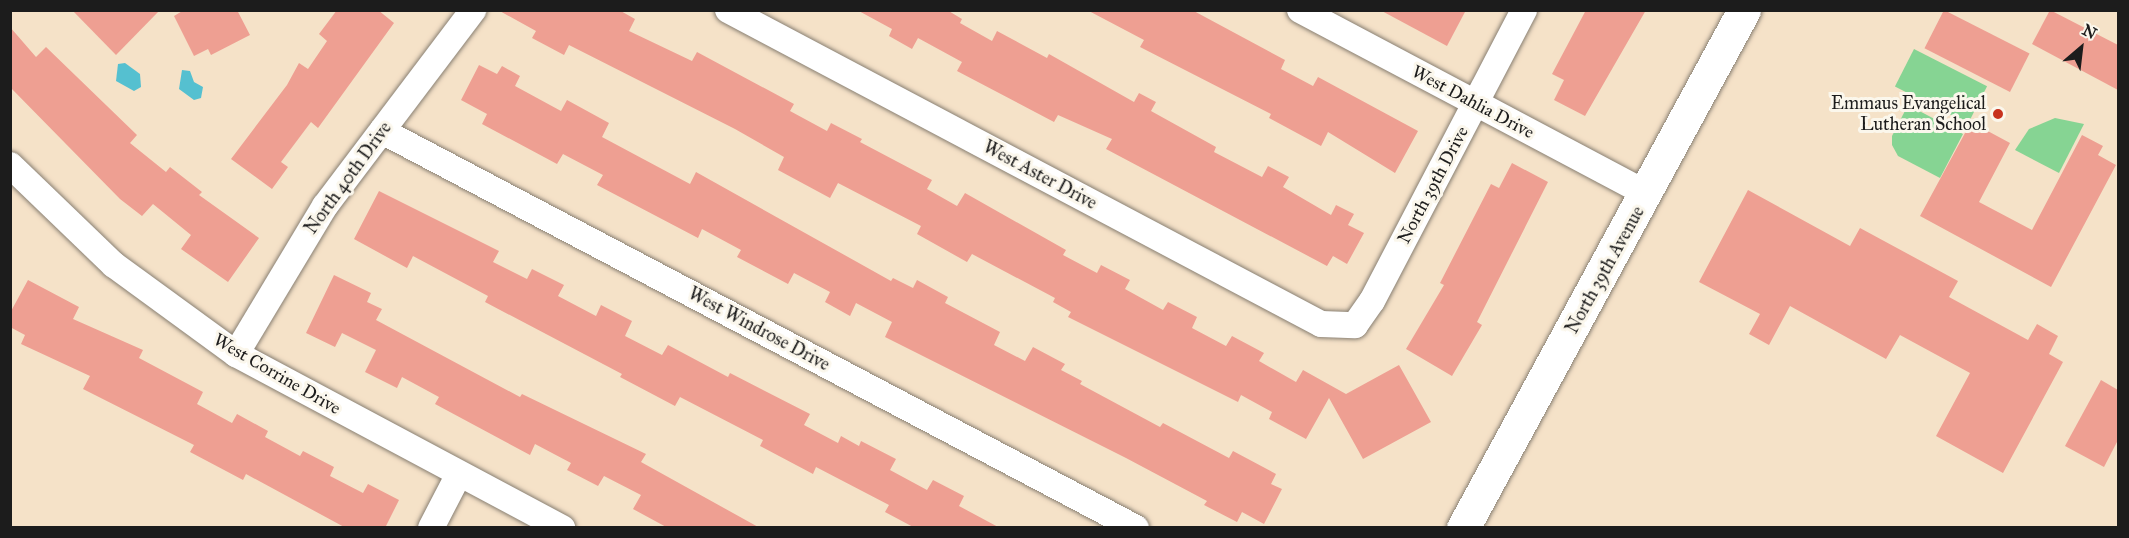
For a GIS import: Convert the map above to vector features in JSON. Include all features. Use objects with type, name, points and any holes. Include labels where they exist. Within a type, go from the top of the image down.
[{"type":"street","name":"North 40th Drive","points":[[236,354],[325,206],[473,10]]},
{"type":"street","name":"West Aster Drive","points":[[728,10],[1321,324],[1355,325]]},
{"type":"street","name":"West Dahlia Drive","points":[[1300,10],[1647,194]]},
{"type":"street","name":"North 39th Drive","points":[[1355,325],[1372,301],[1524,10]]},
{"type":"street","name":"North 39th Avenue","points":[[1463,528],[1647,194],[1744,10]]},
{"type":"street","name":"West Windrose Drive","points":[[382,131],[1136,528]]},
{"type":"street","name":"West Corrine Drive","points":[[15,177],[114,265],[236,354],[562,528]]},
{"type":"street","points":[[431,528],[459,474]]},
{"type":"green space","points":[[1914,49],[1987,86],[1968,124],[1895,86]]},
{"type":"green space","points":[[1908,105],[1963,134],[1940,178],[1898,156],[1892,145],[1892,136]]},
{"type":"green space","points":[[2055,118],[2084,124],[2059,173],[2015,150],[2029,129]]},
{"type":"water","points":[[125,63],[140,74],[141,87],[134,91],[116,81],[118,64]]},
{"type":"water","points":[[182,70],[190,71],[194,82],[203,87],[201,98],[194,100],[179,89]]},
{"type":"building","points":[[72,10],[160,10],[116,55]]},
{"type":"building","points":[[184,10],[237,10],[250,35],[211,55],[208,49],[194,56],[174,16]]},
{"type":"building","points":[[337,10],[378,10],[394,23],[318,128],[311,122],[281,162],[288,167],[272,189],[231,159],[287,85],[299,63],[308,69],[327,41],[319,34]]},
{"type":"building","points":[[498,10],[619,10],[635,19],[629,31],[692,61],[697,52],[794,104],[790,111],[827,131],[831,123],[862,139],[860,142],[932,180],[927,189],[957,206],[965,193],[1066,250],[1063,255],[1097,273],[1101,265],[1130,280],[1125,289],[1163,310],[1168,302],[1197,317],[1192,328],[1226,346],[1232,336],[1264,353],[1259,361],[1296,382],[1303,370],[1346,394],[1399,365],[1431,422],[1363,459],[1329,398],[1306,439],[1269,419],[1272,412],[1241,395],[1238,402],[1068,317],[1071,312],[1053,302],[1055,298],[972,254],[967,262],[917,234],[921,226],[838,183],[830,198],[778,170],[784,157],[735,129],[569,45],[564,55],[532,38],[536,31]]},
{"type":"building","points":[[857,10],[947,10],[962,19],[960,23],[992,41],[997,31],[1047,58],[1049,54],[1134,102],[1139,93],[1156,102],[1151,111],[1216,147],[1214,152],[1262,177],[1268,166],[1289,177],[1283,187],[1331,215],[1336,205],[1354,214],[1348,225],[1364,233],[1347,264],[1333,256],[1327,266],[1106,149],[1112,139],[1058,115],[1054,122],[957,71],[962,62],[918,38],[912,49],[889,36],[892,29]]},
{"type":"building","points":[[1087,10],[1192,10],[1285,60],[1281,69],[1313,86],[1318,77],[1418,131],[1395,173],[1328,132],[1321,146],[1269,118],[1271,114],[1140,47],[1144,40]]},
{"type":"building","points":[[1380,10],[1466,10],[1447,46]]},
{"type":"building","points":[[1586,10],[1646,10],[1585,116],[1554,100],[1564,80],[1552,74]]},
{"type":"building","points":[[1944,10],[2030,54],[2010,92],[1924,48]]},
{"type":"building","points":[[2050,10],[2118,45],[2118,90],[2032,44]]},
{"type":"building","points":[[10,27],[36,57],[46,47],[137,135],[130,143],[166,172],[170,167],[202,192],[199,195],[259,238],[228,282],[181,249],[191,235],[153,204],[142,216],[120,199],[10,87]]},
{"type":"building","points":[[479,65],[497,74],[502,66],[520,76],[515,86],[561,111],[567,100],[609,123],[602,137],[690,184],[696,172],[891,281],[893,278],[913,288],[917,280],[948,297],[945,303],[1000,332],[994,345],[1025,361],[1033,347],[1065,364],[1061,370],[1082,381],[1080,384],[1160,427],[1163,423],[1229,458],[1233,451],[1276,474],[1271,484],[1282,489],[1264,524],[1242,512],[1237,522],[1204,505],[1207,501],[1126,458],[885,337],[892,322],[856,303],[850,316],[825,302],[830,292],[794,273],[788,284],[737,257],[741,250],[702,229],[698,238],[597,185],[603,175],[563,154],[557,164],[482,124],[487,114],[461,100]]},
{"type":"building","points":[[1971,122],[2010,143],[1979,202],[2032,230],[2082,135],[2103,146],[2098,155],[2116,165],[2051,287],[1920,216]]},
{"type":"building","points":[[1512,163],[1548,182],[1477,322],[1482,325],[1452,376],[1406,349],[1444,285],[1440,283],[1491,184],[1499,188]]},
{"type":"building","points":[[1748,190],[1850,246],[1860,228],[1958,281],[1949,297],[2028,340],[2037,324],[2058,336],[2049,354],[2063,362],[2003,473],[1936,436],[1970,373],[1900,335],[1886,359],[1790,306],[1769,345],[1749,334],[1760,314],[1699,282]]},
{"type":"building","points":[[379,191],[499,251],[493,262],[527,279],[532,269],[564,285],[558,296],[596,316],[601,305],[632,321],[625,336],[662,355],[668,345],[728,377],[730,373],[810,414],[804,425],[838,443],[841,436],[859,446],[861,441],[896,459],[890,470],[927,490],[933,480],[964,496],[959,506],[1000,528],[915,528],[885,512],[889,505],[816,467],[813,474],[760,446],[763,440],[680,397],[675,406],[620,377],[622,374],[485,302],[488,296],[413,256],[407,268],[354,239]]},
{"type":"building","points":[[334,275],[371,293],[367,302],[382,309],[376,320],[520,397],[522,394],[646,454],[641,462],[760,528],[668,528],[633,509],[641,495],[604,476],[598,486],[567,470],[571,463],[535,444],[530,455],[435,404],[439,397],[402,377],[397,388],[365,372],[376,350],[342,333],[335,347],[306,333]]},
{"type":"building","points":[[28,280],[79,307],[73,319],[143,350],[139,358],[203,392],[197,404],[232,423],[237,414],[268,431],[265,437],[300,456],[303,451],[334,467],[330,476],[363,493],[368,484],[399,500],[385,528],[346,528],[246,474],[243,480],[190,452],[194,445],[83,389],[90,376],[21,344],[25,335],[10,327],[10,313]]},
{"type":"building","points":[[2101,380],[2118,390],[2118,440],[2104,467],[2065,446]]},
{"type":"place","name":"Emmaus Evangelical Lutheran School","points":[[1998,114]]}]
